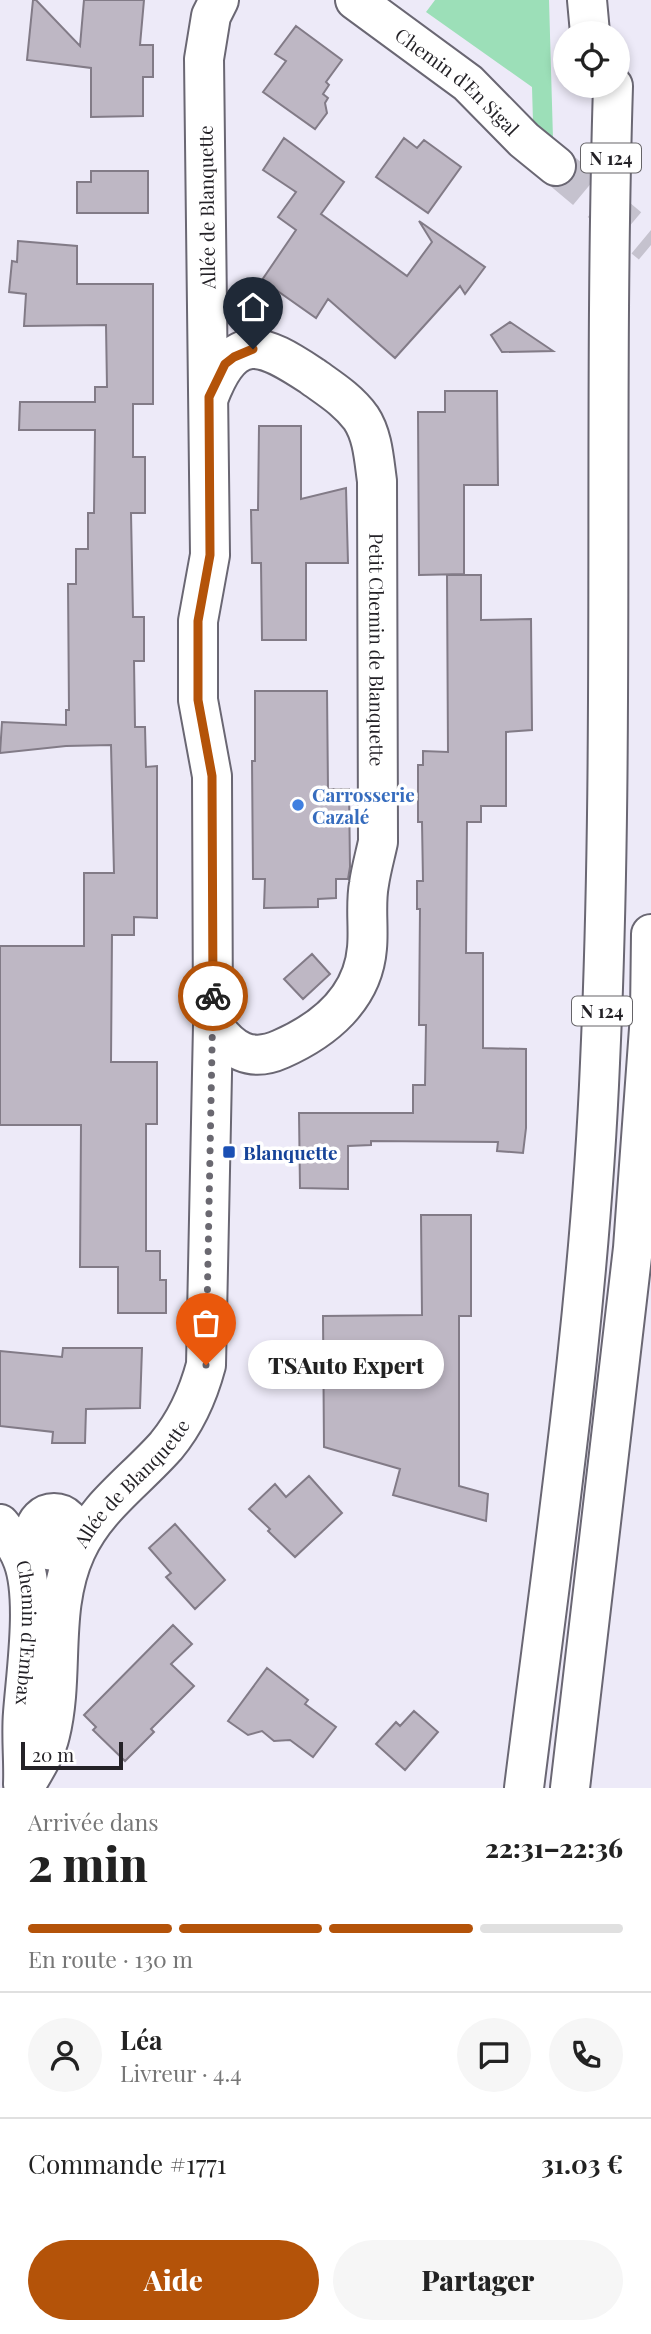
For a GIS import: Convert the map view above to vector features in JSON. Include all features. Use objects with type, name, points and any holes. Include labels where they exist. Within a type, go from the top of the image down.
[{"type":"main road","name":"Allée de Blanquette","points":[[24,1788],[50,1737],[56,1685],[60,1603],[41,1543],[120,1490],[165,1446],[183,1423],[200,1388],[206,1365],[213,1025],[212,776],[198,700],[198,621],[210,555],[204,59],[211,16],[219,0]]},
{"type":"main road","name":"Chemin d'En Sigal","points":[[355,0],[468,83],[524,140],[556,166]]},
{"type":"main road","points":[[587,0],[589,21]]},
{"type":"main road","points":[[614,21],[615,0]]},
{"type":"main road","points":[[596,98],[608,231]]},
{"type":"main road","name":"N 124","points":[[524,1788],[580,1336],[600,1069],[606,912],[608,231],[613,98]]},
{"type":"main road","name":"Petit Chemin de Blanquette","points":[[209,397],[218,374],[234,357],[253,349],[281,355],[341,396],[362,419],[370,436],[377,494],[378,842],[368,886],[367,950],[363,973],[345,1005],[334,1016],[274,1052],[254,1055],[236,1050],[225,1042],[213,1025]]},
{"type":"main road","name":"N 124","points":[[570,1788],[633,1248],[650,1015],[651,934]]},
{"type":"main road","points":[[0,1783],[13,1788]]},
{"type":"green space","points":[[435,0],[549,0],[553,139],[533,122],[532,87],[426,12]]},
{"type":"building","points":[[33,0],[80,46],[84,0],[144,0],[140,45],[153,45],[153,77],[143,77],[143,116],[91,117],[91,68],[27,60]]},
{"type":"building","points":[[296,26],[342,60],[326,82],[329,85],[323,94],[328,98],[325,103],[327,113],[315,129],[263,92],[286,61],[275,54]]},
{"type":"building","points":[[284,138],[344,182],[321,214],[407,276],[432,242],[419,221],[485,267],[465,294],[460,286],[395,358],[328,299],[316,318],[262,280],[296,230],[278,217],[296,192],[263,170]]},
{"type":"building","points":[[404,138],[417,148],[424,140],[461,167],[428,213],[376,177]]},
{"type":"building","points":[[91,171],[148,171],[148,213],[77,213],[77,182],[91,182]]},
{"type":"building","points":[[18,241],[77,246],[77,284],[153,284],[153,404],[133,404],[133,457],[145,457],[145,513],[131,513],[133,617],[144,617],[144,661],[134,661],[135,727],[145,727],[146,767],[157,766],[157,918],[134,917],[134,935],[112,935],[111,1062],[157,1062],[157,1124],[146,1124],[146,1251],[160,1251],[160,1280],[166,1280],[166,1313],[118,1313],[118,1267],[80,1267],[81,1125],[0,1125],[0,946],[84,946],[84,873],[114,873],[111,745],[66,746],[0,753],[2,722],[66,725],[66,710],[69,710],[68,584],[76,584],[76,549],[88,549],[88,513],[94,513],[95,430],[19,430],[20,402],[95,402],[95,387],[107,387],[106,325],[24,326],[26,294],[9,292],[12,261],[17,262]]},
{"type":"building","points":[[510,322],[553,351],[502,352],[491,335]]},
{"type":"building","points":[[445,391],[497,391],[498,485],[464,485],[464,574],[419,575],[418,412],[445,412]]},
{"type":"building","points":[[259,426],[301,426],[301,499],[346,488],[348,563],[306,563],[306,640],[262,640],[261,563],[252,563],[251,510],[258,510]]},
{"type":"building","points":[[447,575],[481,575],[481,620],[531,619],[532,730],[506,732],[506,806],[481,806],[481,822],[467,822],[466,953],[483,953],[483,1048],[526,1049],[526,1128],[523,1153],[497,1151],[498,1142],[371,1141],[371,1145],[348,1146],[348,1189],[300,1188],[299,1113],[413,1113],[413,1085],[425,1085],[426,1025],[419,1025],[420,909],[417,909],[417,881],[423,881],[422,822],[418,822],[418,765],[423,765],[423,751],[448,752]]},
{"type":"building","points":[[255,691],[327,691],[328,789],[349,789],[350,867],[348,879],[336,879],[336,898],[318,899],[318,907],[264,908],[265,879],[253,879],[252,761],[255,761]]},
{"type":"building","points":[[312,954],[330,974],[303,999],[284,979]]},
{"type":"building","points":[[421,1215],[471,1215],[471,1316],[459,1316],[459,1486],[488,1494],[486,1521],[393,1495],[400,1469],[324,1447],[323,1316],[422,1315]]},
{"type":"building","points":[[63,1348],[142,1348],[140,1408],[86,1409],[85,1443],[52,1443],[53,1432],[0,1426],[0,1351],[62,1357]]},
{"type":"building","points":[[309,1476],[342,1513],[295,1557],[249,1509],[275,1484],[286,1497]]},
{"type":"building","points":[[175,1524],[225,1580],[195,1609],[166,1577],[171,1573],[149,1548]]},
{"type":"building","points":[[173,1625],[192,1644],[171,1664],[194,1686],[151,1729],[154,1732],[125,1761],[93,1730],[96,1727],[84,1715]]},
{"type":"building","points":[[267,1668],[308,1700],[305,1704],[336,1727],[313,1757],[290,1740],[274,1741],[262,1731],[248,1735],[228,1721]]},
{"type":"building","points":[[414,1711],[438,1732],[405,1770],[376,1744],[396,1722],[400,1726]]},
{"type":"tunnel","points":[[556,166],[651,245]]},
{"type":"way so far","points":[[206,1365],[213,996]]},
{"type":"place","name":"Carrosserie Cazalé","points":[[298,805]]},
{"type":"place","name":"Blanquette","points":[[229,1152]]},
{"type":"place","name":"TSAuto Expert","points":[[206,1365]]},
{"type":"route","points":[[213,996],[212,776],[198,700],[198,621],[210,555],[209,397],[225,364],[242,352],[253,349]]}]
